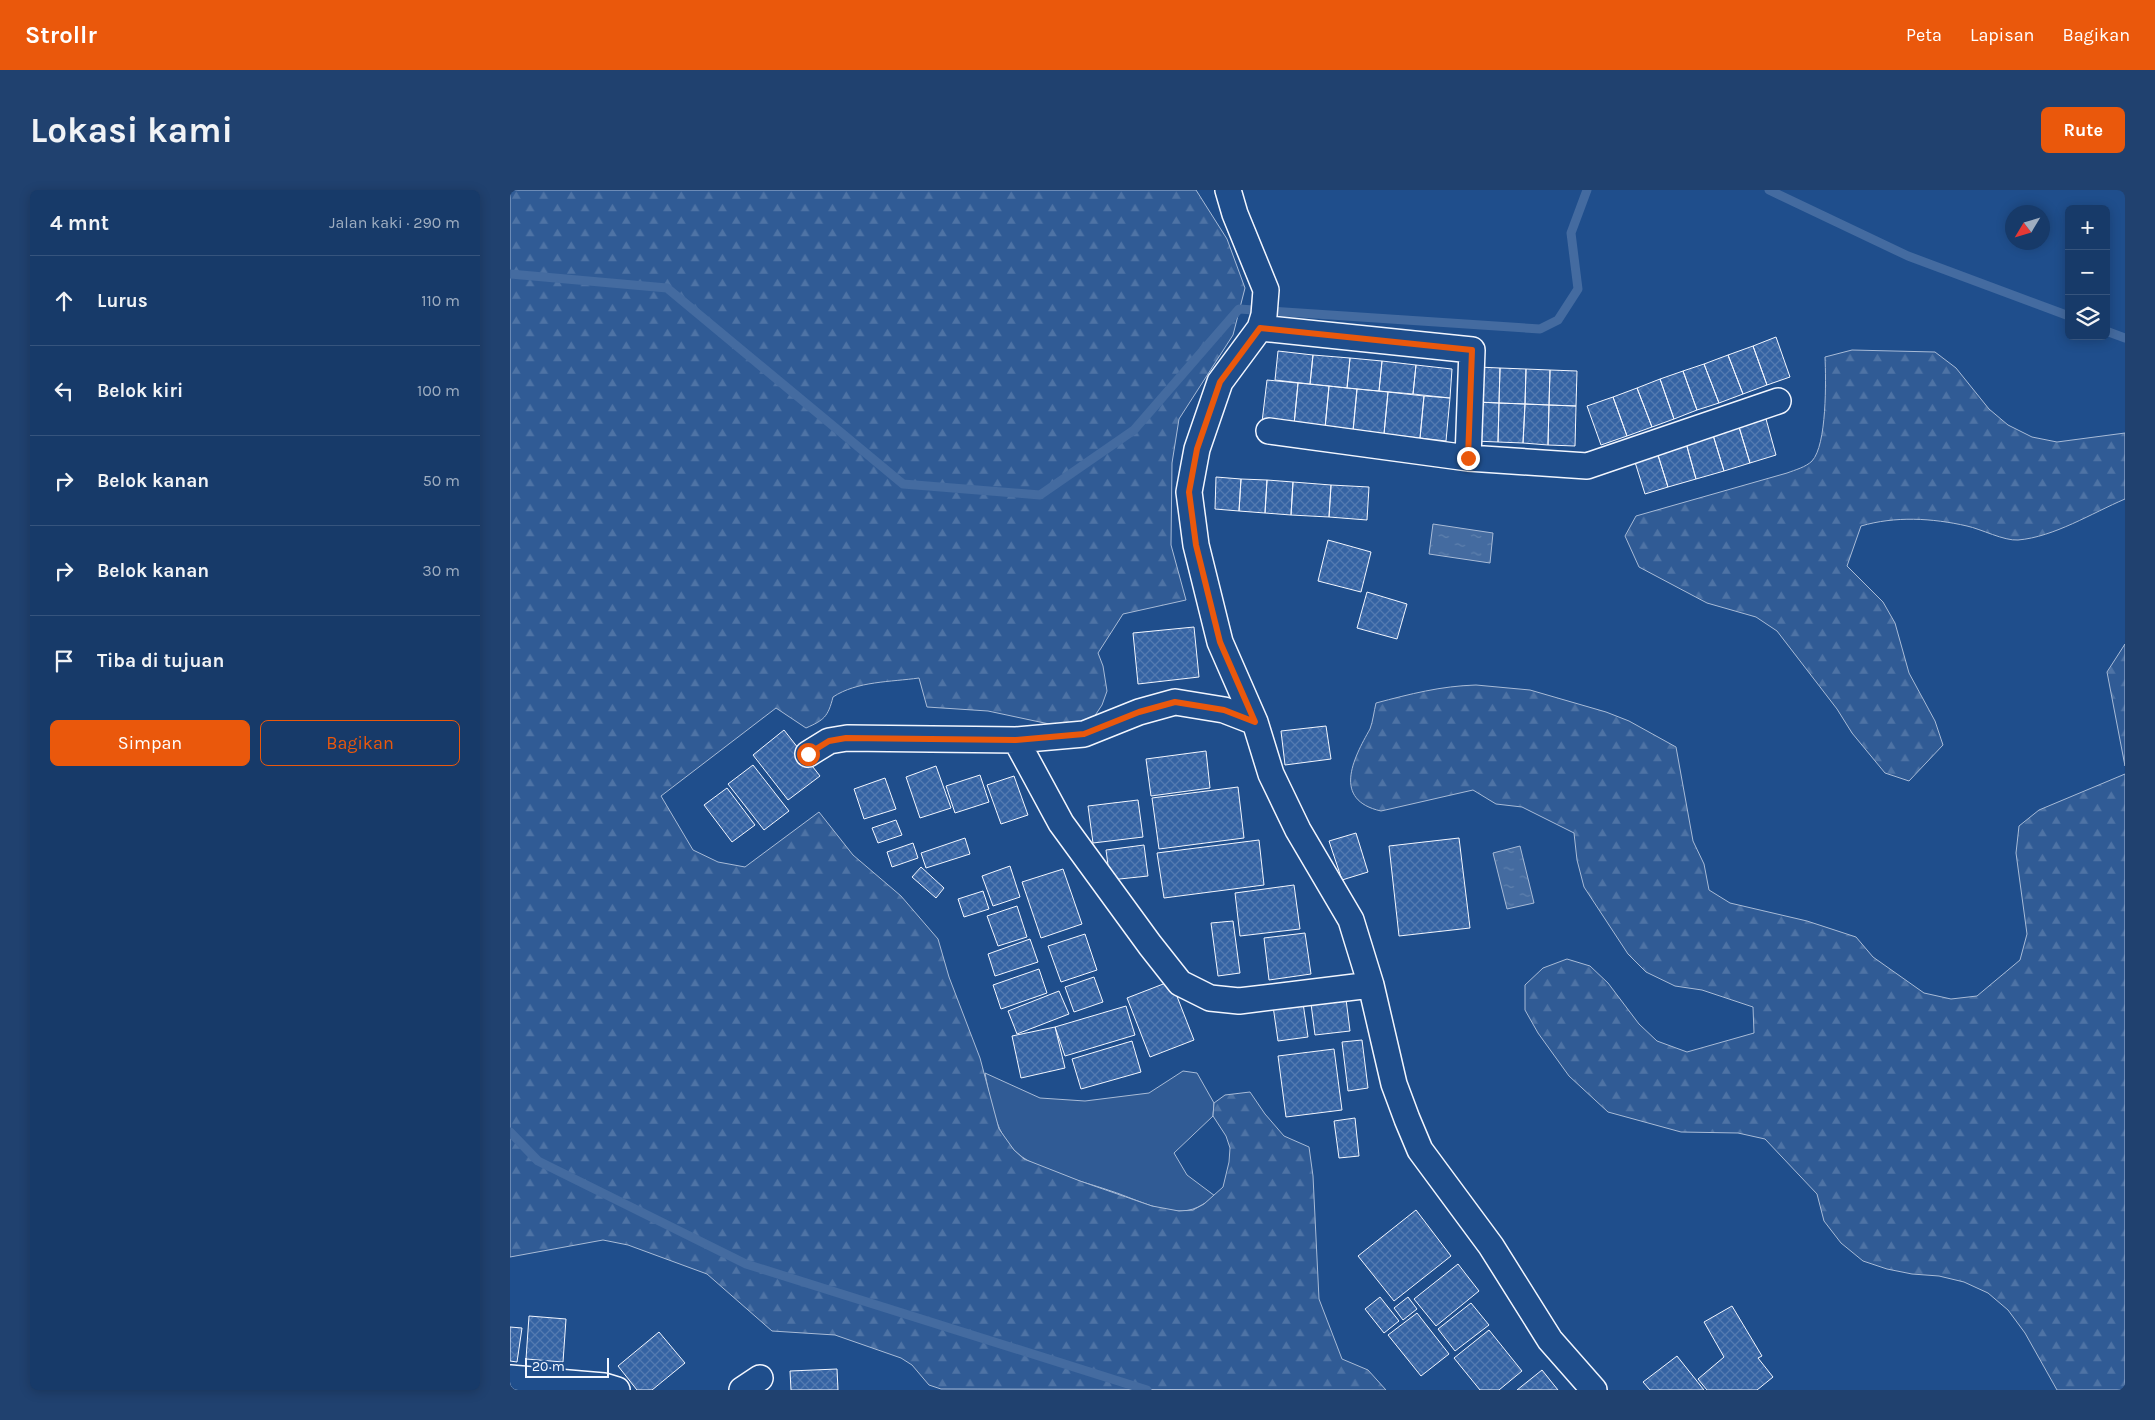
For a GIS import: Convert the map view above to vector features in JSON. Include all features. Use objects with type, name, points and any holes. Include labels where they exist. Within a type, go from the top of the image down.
[{"type":"street","points":[[1228,190],[1235,214],[1266,290],[1262,322],[1220,382],[1197,449],[1189,492],[1196,545],[1220,642],[1255,722],[1271,774],[1298,830],[1351,920],[1371,985],[1394,1084],[1420,1150],[1491,1246],[1550,1340],[1594,1390]]},
{"type":"street","points":[[1262,322],[1472,350],[1468,458]]},
{"type":"street","points":[[1269,431],[1468,458],[1587,466],[1778,401]]},
{"type":"street","points":[[808,754],[829,741],[846,738],[1016,740],[1084,734],[1139,712],[1175,702],[1224,710],[1255,722]]},
{"type":"street","points":[[1016,740],[1062,823],[1150,946],[1180,983],[1210,998],[1239,1001],[1371,985]]},
{"type":"street","points":[[510,1378],[604,1386],[617,1390]]},
{"type":"green space","points":[[510,190],[1196,190],[1227,239],[1245,288],[1233,335],[1179,419],[1172,463],[1171,545],[1186,600],[1123,614],[1098,653],[1103,666],[1107,691],[1102,705],[1094,717],[1068,728],[988,711],[927,707],[919,678],[863,685],[833,697],[824,717],[806,728],[776,708],[661,796],[693,850],[718,862],[745,867],[819,812],[853,855],[901,896],[938,939],[949,977],[980,1058],[999,1129],[1014,1150],[1024,1159],[1152,1206],[1179,1211],[1193,1210],[1204,1204],[1223,1187],[1229,1162],[1230,1148],[1226,1136],[1213,1116],[1214,1103],[1225,1095],[1250,1092],[1265,1114],[1284,1136],[1309,1147],[1313,1176],[1319,1299],[1342,1359],[1368,1370],[1386,1390],[941,1389],[929,1385],[912,1365],[901,1358],[835,1335],[772,1331],[707,1274],[628,1245],[603,1240],[510,1257]]},
{"type":"green space","points":[[1852,350],[1935,352],[1956,368],[1989,409],[2008,425],[2032,437],[2057,442],[2125,433],[2125,499],[2073,524],[2045,534],[2032,538],[2012,540],[1967,526],[1914,519],[1900,519],[1861,526],[1847,566],[1883,602],[1895,623],[1909,673],[1935,721],[1943,745],[1909,781],[1885,773],[1852,733],[1837,709],[1777,631],[1756,617],[1707,603],[1639,567],[1625,536],[1636,516],[1787,473],[1810,463],[1817,453],[1823,427],[1825,357]]},
{"type":"green space","points":[[2125,644],[2125,766],[2107,672]]},
{"type":"green space","points":[[1476,685],[1530,690],[1606,712],[1629,721],[1676,747],[1693,841],[1704,864],[1709,890],[1730,903],[1807,921],[1856,937],[1873,957],[1924,993],[1951,999],[1977,996],[2020,960],[2027,934],[2016,853],[2019,826],[2039,810],[2125,774],[2125,1390],[2057,1390],[2025,1333],[2008,1310],[1988,1293],[1964,1282],[1939,1276],[1912,1274],[1887,1269],[1863,1261],[1841,1243],[1824,1221],[1817,1194],[1765,1139],[1738,1133],[1681,1132],[1608,1112],[1569,1076],[1538,1033],[1525,1010],[1525,985],[1543,968],[1567,959],[1590,966],[1608,983],[1639,1024],[1657,1041],[1687,1052],[1754,1033],[1753,1007],[1702,990],[1675,986],[1646,972],[1628,954],[1584,887],[1577,860],[1574,833],[1522,807],[1496,804],[1473,790],[1381,811],[1366,806],[1356,798],[1352,788],[1351,777],[1353,765],[1370,729],[1376,703],[1438,689]]},
{"type":"green space","points":[[1183,1071],[1197,1073],[1214,1103],[1213,1116],[1174,1153],[1187,1175],[1215,1196],[1198,1207],[1183,1211],[1151,1206],[1058,1174],[1022,1157],[1007,1142],[997,1124],[985,1073],[1040,1098],[1085,1101],[1149,1093]]},
{"type":"water","points":[[1433,524],[1493,533],[1490,563],[1429,554]]},
{"type":"water","points":[[1520,846],[1534,903],[1507,909],[1493,853]]},
{"type":"building","points":[[1776,337],[1790,377],[1767,385],[1753,346]]},
{"type":"building","points":[[1753,346],[1767,385],[1743,394],[1728,355]]},
{"type":"building","points":[[1278,351],[1313,355],[1310,384],[1275,380]]},
{"type":"building","points":[[1313,355],[1350,358],[1347,388],[1310,384]]},
{"type":"building","points":[[1728,355],[1743,394],[1719,403],[1704,364]]},
{"type":"building","points":[[1350,358],[1382,361],[1379,391],[1347,388]]},
{"type":"building","points":[[1382,361],[1416,365],[1413,394],[1379,391]]},
{"type":"building","points":[[1704,364],[1719,403],[1697,410],[1683,371]]},
{"type":"building","points":[[1416,365],[1452,369],[1450,398],[1413,394]]},
{"type":"building","points":[[1478,367],[1500,368],[1499,403],[1477,402]]},
{"type":"building","points":[[1500,368],[1526,369],[1525,404],[1499,403]]},
{"type":"building","points":[[1526,369],[1550,370],[1549,405],[1525,404]]},
{"type":"building","points":[[1550,370],[1577,371],[1576,406],[1549,405]]},
{"type":"building","points":[[1683,371],[1697,410],[1674,419],[1660,379]]},
{"type":"building","points":[[1660,379],[1674,419],[1652,427],[1637,388]]},
{"type":"building","points":[[1267,380],[1298,383],[1294,425],[1262,422]]},
{"type":"building","points":[[1298,383],[1329,386],[1325,428],[1294,425]]},
{"type":"building","points":[[1329,386],[1357,389],[1353,431],[1325,428]]},
{"type":"building","points":[[1637,388],[1652,427],[1627,436],[1613,397]]},
{"type":"building","points":[[1357,389],[1388,392],[1384,434],[1353,431]]},
{"type":"building","points":[[1388,392],[1424,396],[1420,438],[1384,434]]},
{"type":"building","points":[[1424,396],[1450,398],[1446,441],[1420,438]]},
{"type":"building","points":[[1613,397],[1627,436],[1601,445],[1587,406]]},
{"type":"building","points":[[1477,402],[1499,403],[1498,442],[1475,441]]},
{"type":"building","points":[[1499,403],[1525,404],[1523,443],[1498,442]]},
{"type":"building","points":[[1525,404],[1549,405],[1548,445],[1523,443]]},
{"type":"building","points":[[1549,405],[1576,406],[1575,446],[1548,445]]},
{"type":"building","points":[[1766,419],[1776,455],[1750,463],[1739,427]]},
{"type":"building","points":[[1739,427],[1750,463],[1724,471],[1713,435]]},
{"type":"building","points":[[1713,435],[1724,471],[1696,479],[1686,443]]},
{"type":"building","points":[[1686,443],[1696,479],[1668,487],[1657,452]]},
{"type":"building","points":[[1657,452],[1668,487],[1645,494],[1634,459]]},
{"type":"building","points":[[1216,477],[1241,479],[1239,511],[1215,509]]},
{"type":"building","points":[[1241,479],[1267,480],[1265,513],[1239,511]]},
{"type":"building","points":[[1267,480],[1293,482],[1291,515],[1265,513]]},
{"type":"building","points":[[1293,482],[1331,485],[1329,517],[1291,515]]},
{"type":"building","points":[[1331,485],[1369,487],[1367,520],[1329,517]]},
{"type":"building","points":[[1328,540],[1371,552],[1361,592],[1318,581]]},
{"type":"building","points":[[1367,592],[1407,604],[1397,639],[1357,628]]},
{"type":"building","points":[[1194,627],[1199,677],[1138,684],[1133,633]]},
{"type":"building","points":[[1326,726],[1331,759],[1285,765],[1281,731]]},
{"type":"building","points":[[784,730],[820,776],[788,800],[753,755]]},
{"type":"building","points":[[1206,751],[1210,788],[1151,796],[1146,759]]},
{"type":"building","points":[[753,765],[789,811],[764,830],[728,784]]},
{"type":"building","points":[[936,766],[951,808],[920,818],[906,777]]},
{"type":"building","points":[[980,775],[989,802],[955,813],[946,786]]},
{"type":"building","points":[[1014,776],[1028,815],[1001,824],[987,785]]},
{"type":"building","points":[[885,778],[896,809],[864,819],[854,789]]},
{"type":"building","points":[[1238,787],[1244,838],[1159,849],[1152,798]]},
{"type":"building","points":[[727,788],[755,825],[732,842],[704,805]]},
{"type":"building","points":[[1138,800],[1143,837],[1093,843],[1088,806]]},
{"type":"building","points":[[896,820],[902,835],[878,843],[872,828]]},
{"type":"building","points":[[1356,833],[1368,872],[1342,880],[1329,841]]},
{"type":"building","points":[[965,838],[970,854],[926,868],[921,853]]},
{"type":"building","points":[[1459,838],[1470,928],[1399,936],[1389,846]]},
{"type":"building","points":[[1259,840],[1264,885],[1164,898],[1157,853]]},
{"type":"building","points":[[913,843],[918,858],[892,867],[887,852]]},
{"type":"building","points":[[1144,845],[1148,876],[1110,880],[1106,850]]},
{"type":"building","points":[[1010,866],[1020,897],[993,906],[982,876]]},
{"type":"building","points":[[921,867],[944,888],[936,898],[912,877]]},
{"type":"building","points":[[1063,869],[1082,924],[1041,938],[1022,882]]},
{"type":"building","points":[[1294,885],[1300,929],[1240,936],[1235,893]]},
{"type":"building","points":[[983,891],[989,909],[964,917],[958,899]]},
{"type":"building","points":[[1017,906],[1027,937],[998,946],[987,916]]},
{"type":"building","points":[[1233,921],[1240,973],[1218,976],[1211,923]]},
{"type":"building","points":[[1305,933],[1311,974],[1269,980],[1264,938]]},
{"type":"building","points":[[1085,934],[1097,970],[1061,982],[1048,946]]},
{"type":"building","points":[[1030,939],[1038,962],[995,976],[988,954]]},
{"type":"building","points":[[1039,969],[1047,993],[1001,1009],[993,985]]},
{"type":"building","points":[[1094,977],[1103,1002],[1074,1012],[1065,987]]},
{"type":"building","points":[[1171,981],[1194,1040],[1150,1057],[1127,998]]},
{"type":"building","points":[[1059,991],[1069,1014],[1017,1034],[1008,1011]]},
{"type":"building","points":[[1345,991],[1350,1031],[1315,1035],[1310,996]]},
{"type":"building","points":[[1303,1003],[1308,1037],[1278,1041],[1273,1006]]},
{"type":"building","points":[[1126,1006],[1135,1035],[1065,1056],[1055,1027]]},
{"type":"building","points":[[1055,1027],[1065,1068],[1021,1078],[1012,1036]]},
{"type":"building","points":[[1362,1040],[1368,1088],[1348,1091],[1342,1042]]},
{"type":"building","points":[[1132,1041],[1141,1072],[1081,1089],[1072,1059]]},
{"type":"building","points":[[1334,1049],[1342,1110],[1286,1117],[1278,1056]]},
{"type":"building","points":[[1355,1118],[1359,1156],[1339,1158],[1334,1121]]},
{"type":"building","points":[[1416,1210],[1451,1256],[1394,1301],[1358,1256]]},
{"type":"building","points":[[1458,1264],[1479,1291],[1436,1326],[1414,1299]]},
{"type":"building","points":[[1380,1297],[1399,1321],[1384,1333],[1365,1309]]},
{"type":"building","points":[[1408,1297],[1417,1309],[1403,1320],[1394,1308]]},
{"type":"building","points":[[1471,1303],[1489,1325],[1455,1351],[1438,1329]]},
{"type":"building","points":[[1732,1306],[1762,1356],[1758,1358],[1773,1377],[1757,1390],[1707,1390],[1698,1379],[1724,1357],[1704,1322]]},
{"type":"building","points":[[1417,1313],[1449,1354],[1421,1376],[1388,1335]]},
{"type":"building","points":[[529,1316],[566,1319],[563,1362],[526,1359]]},
{"type":"building","points":[[510,1327],[522,1328],[517,1362],[510,1361]]},
{"type":"building","points":[[1489,1330],[1522,1371],[1499,1390],[1480,1390],[1454,1358]]},
{"type":"building","points":[[659,1332],[685,1363],[652,1390],[637,1390],[618,1366]]},
{"type":"building","points":[[1677,1356],[1704,1390],[1650,1390],[1643,1382]]},
{"type":"building","points":[[837,1369],[838,1390],[791,1390],[790,1371]]},
{"type":"building","points":[[1542,1370],[1558,1390],[1517,1390]]},
{"type":"waterway","points":[[510,274],[667,288],[903,484],[1040,495],[1134,430],[1239,309],[1540,329],[1558,320],[1578,289],[1571,233],[1587,190]]},
{"type":"waterway","points":[[1769,190],[1908,256],[2065,315]]},
{"type":"waterway","points":[[2110,332],[2125,338]]},
{"type":"waterway","points":[[510,1132],[538,1161],[746,1264],[1147,1390]]},
{"type":"route","points":[[808,754],[829,741],[846,738],[1016,740],[1084,734],[1139,712],[1175,702],[1224,710],[1255,722],[1220,642],[1196,545],[1189,492],[1197,449],[1220,382],[1260,328],[1472,350],[1468,458]]}]
